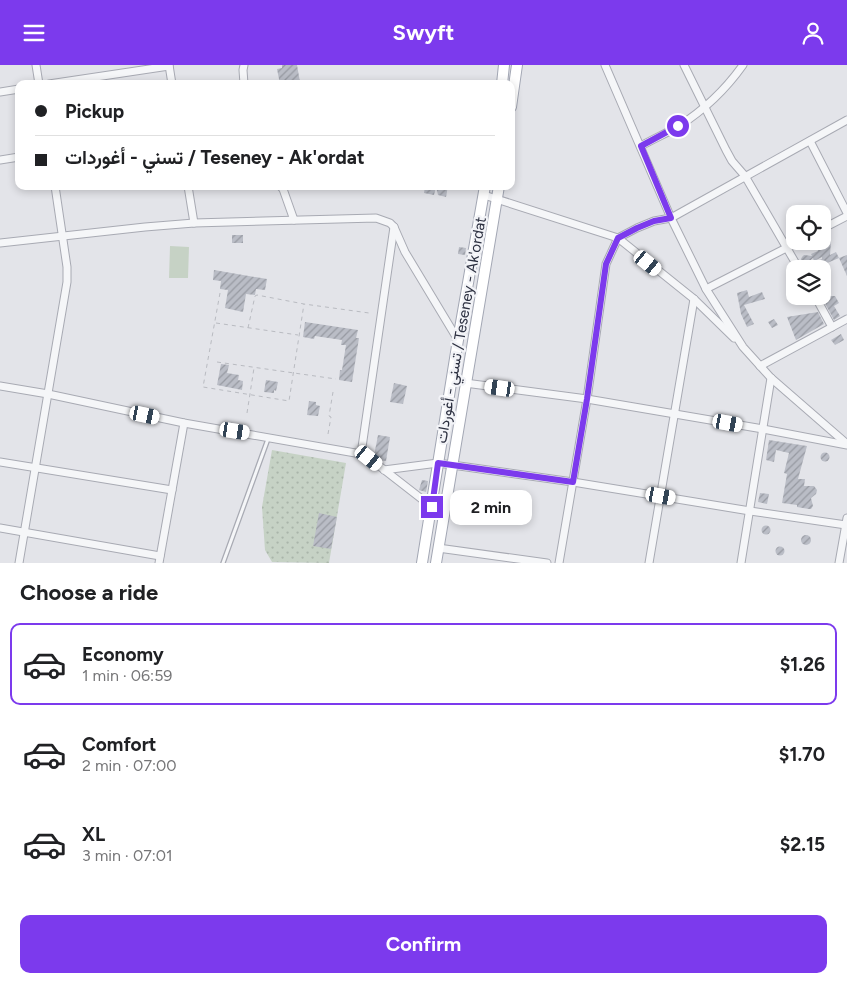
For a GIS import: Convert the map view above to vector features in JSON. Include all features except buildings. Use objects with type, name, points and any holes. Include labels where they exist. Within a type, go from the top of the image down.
[{"type":"main road","points":[[502,80],[504,65]]},
{"type":"main road","points":[[515,80],[517,65]]},
{"type":"main road","points":[[436,563],[498,190]]},
{"type":"main road","name":"تسني - أغوردات / Teseney - Ak'ordat","points":[[422,563],[484,191]]},
{"type":"street","points":[[36,65],[38,80]]},
{"type":"street","points":[[74,80],[169,65],[171,80]]},
{"type":"street","points":[[244,65],[244,80]]},
{"type":"street","points":[[605,65],[671,218],[706,289],[743,347]]},
{"type":"street","points":[[684,65],[732,161],[745,177],[786,245]]},
{"type":"street","points":[[641,146],[678,126],[705,107],[743,65]]},
{"type":"street","points":[[0,91],[15,89]]},
{"type":"street","points":[[559,563],[587,399],[606,264],[618,238],[654,221],[671,218],[847,120]]},
{"type":"street","points":[[810,141],[847,215],[831,224]]},
{"type":"street","points":[[0,160],[15,158]]},
{"type":"street","points":[[19,563],[67,282],[67,267],[56,190]]},
{"type":"street","points":[[189,190],[194,223]]},
{"type":"street","points":[[283,190],[294,220]]},
{"type":"street","points":[[484,191],[497,199],[618,238],[694,299],[743,347],[771,378],[847,445]]},
{"type":"street","points":[[0,243],[194,223],[376,218],[390,223],[394,227],[405,253],[458,340]]},
{"type":"street","points":[[361,454],[394,227]]},
{"type":"street","points":[[706,289],[786,249]]},
{"type":"street","points":[[649,563],[694,299]]},
{"type":"street","points":[[820,305],[832,327]]},
{"type":"street","points":[[760,366],[847,319]]},
{"type":"street","points":[[741,563],[771,378]]},
{"type":"street","points":[[466,383],[587,399],[847,445]]},
{"type":"street","points":[[0,386],[48,394],[184,423],[361,454],[432,507]]},
{"type":"street","points":[[0,529],[160,559],[184,423]]},
{"type":"street","points":[[0,462],[172,489]]},
{"type":"street","points":[[384,470],[438,463],[573,482],[750,511],[846,522],[839,563]]},
{"type":"street","points":[[438,548],[547,563]]},
{"type":"lane","points":[[223,563],[269,437]]},
{"type":"path","points":[[220,293],[203,387],[289,401],[304,304]]},
{"type":"path","points":[[248,328],[255,296],[257,295],[368,313]]},
{"type":"path","points":[[214,322],[299,335]]},
{"type":"path","points":[[217,361],[336,379]]},
{"type":"path","points":[[247,413],[254,367]]},
{"type":"path","points":[[328,434],[332,392]]},
{"type":"green space","points":[[170,246],[189,247],[188,278],[169,278]]},
{"type":"green space","points":[[272,450],[346,463],[329,563],[272,562],[265,550],[262,507]]},
{"type":"route","points":[[432,507],[438,463],[573,482],[606,264],[618,238],[654,221],[671,218],[641,146],[678,126]]}]
